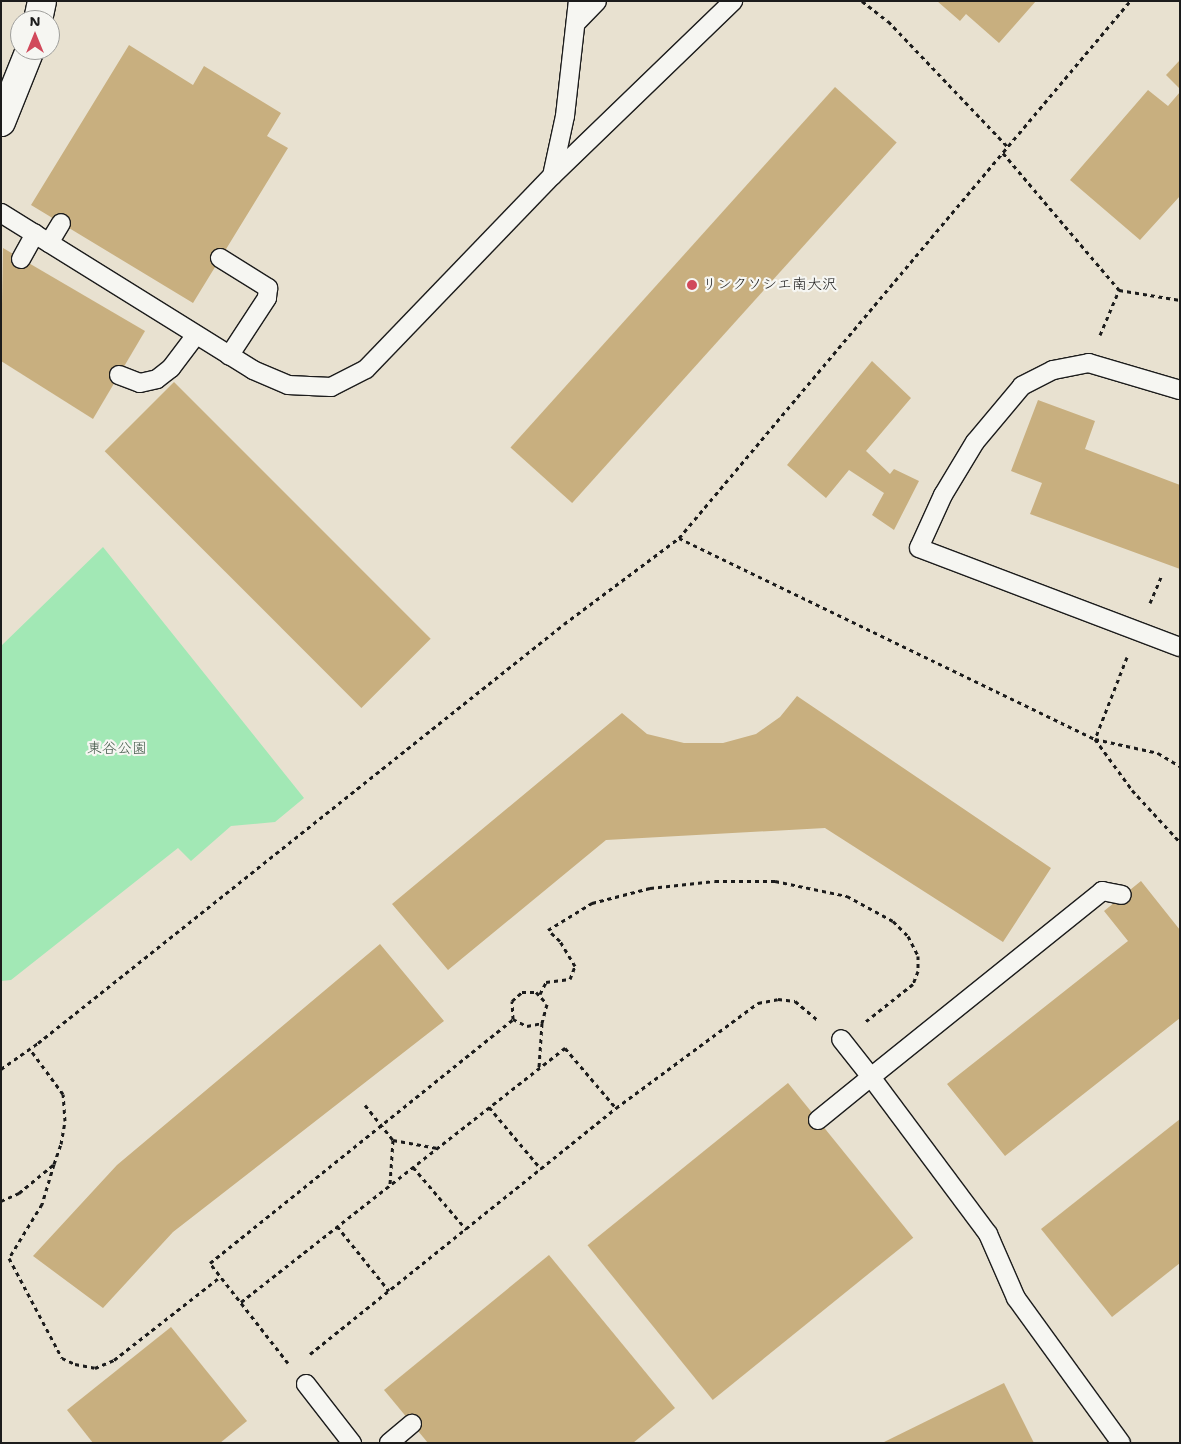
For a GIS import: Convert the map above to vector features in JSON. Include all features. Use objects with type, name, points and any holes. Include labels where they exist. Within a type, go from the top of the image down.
[{"type":"street","points":[[1,122],[26,60]]},
{"type":"lane","points":[[552,176],[565,116],[578,1]]},
{"type":"lane","points":[[576,23],[597,1]]},
{"type":"lane","points":[[1,213],[229,356],[288,385],[332,387],[366,369],[552,176],[734,1]]},
{"type":"lane","points":[[21,259],[61,223]]},
{"type":"lane","points":[[220,258],[268,288],[267,298],[229,356]]},
{"type":"lane","points":[[119,375],[140,383],[157,379],[170,368],[196,335]]},
{"type":"lane","points":[[1180,390],[1089,363],[1053,370],[1022,386],[975,442],[943,495],[919,548],[1180,647]]},
{"type":"lane","points":[[818,1120],[1102,891],[1122,895]]},
{"type":"lane","points":[[841,1039],[988,1234],[1016,1298],[1121,1443]]},
{"type":"lane","points":[[306,1384],[352,1443]]},
{"type":"lane","points":[[389,1443],[412,1424]]},
{"type":"path","points":[[862,1],[888,22],[1008,147]]},
{"type":"path","points":[[1,1069],[30,1049],[564,624],[679,538],[1130,1]]},
{"type":"path","points":[[1003,153],[1119,290],[1180,300]]},
{"type":"path","points":[[1089,363],[1119,290]]},
{"type":"path","points":[[679,538],[1095,739],[1158,753],[1180,766]]},
{"type":"path","points":[[1095,739],[1130,650]]},
{"type":"path","points":[[1095,739],[1132,790],[1180,842]]},
{"type":"path","points":[[292,1369],[616,1108],[758,1004],[778,1000],[795,1002],[841,1039],[913,984],[918,971],[918,956],[908,936],[893,921],[870,907],[838,893],[775,881],[715,881],[650,888],[592,903],[548,930],[560,941],[575,966],[570,979],[546,982],[540,994]]},
{"type":"path","points":[[539,1068],[542,1023],[547,1004],[540,994],[527,991],[515,997],[511,1005],[514,1019],[527,1026],[542,1023]]},
{"type":"path","points":[[306,1384],[292,1369],[210,1263],[514,1019]]},
{"type":"path","points":[[241,1302],[565,1048],[616,1108]]},
{"type":"path","points":[[30,1049],[63,1094],[65,1121],[42,1204],[8,1258],[62,1358],[75,1364],[95,1368],[114,1360],[221,1276]]},
{"type":"path","points":[[365,1105],[393,1140],[438,1148]]},
{"type":"path","points":[[489,1107],[541,1169]]},
{"type":"path","points":[[389,1185],[393,1140]]},
{"type":"path","points":[[1,1201],[19,1192],[54,1164]]},
{"type":"path","points":[[413,1167],[466,1229]]},
{"type":"path","points":[[337,1226],[389,1291]]},
{"type":"green space","name":"東谷公園","points":[[103,547],[304,798],[275,822],[231,826],[191,861],[178,848],[11,980],[1,981],[1,646]]},
{"type":"building","points":[[937,1],[1036,1],[999,43],[966,14],[960,21]]},
{"type":"building","points":[[129,45],[193,85],[204,66],[281,113],[267,136],[288,148],[193,303],[31,205]]},
{"type":"building","points":[[1180,60],[1180,89],[1166,75]]},
{"type":"building","name":"リンクソシエ南大沢","points":[[835,87],[897,143],[572,503],[510,447]]},
{"type":"building","points":[[1148,90],[1168,106],[1180,92],[1180,196],[1140,240],[1070,180]]},
{"type":"building","points":[[3,248],[145,331],[93,419],[1,361]]},
{"type":"building","points":[[872,361],[911,398],[866,451],[890,474],[894,469],[919,481],[894,530],[872,515],[884,493],[849,470],[826,498],[787,465]]},
{"type":"building","points":[[174,382],[431,639],[361,708],[105,451]]},
{"type":"building","points":[[1038,400],[1095,421],[1085,449],[1180,485],[1180,569],[1030,514],[1042,483],[1011,471]]},
{"type":"building","points":[[797,696],[1051,868],[1003,942],[825,828],[606,840],[448,970],[392,904],[622,713],[647,734],[684,743],[723,743],[756,734],[780,717]]},
{"type":"building","points":[[1141,881],[1180,930],[1180,1018],[1005,1156],[947,1084],[1128,941],[1104,911]]},
{"type":"building","points":[[380,944],[444,1021],[173,1232],[103,1308],[33,1256],[117,1165]]},
{"type":"building","points":[[788,1083],[913,1238],[713,1400],[587,1245]]},
{"type":"building","points":[[1180,1119],[1180,1263],[1112,1317],[1041,1229]]},
{"type":"building","points":[[549,1255],[675,1408],[633,1443],[428,1443],[384,1390]]},
{"type":"building","points":[[171,1327],[247,1421],[220,1443],[93,1443],[67,1410]]},
{"type":"building","points":[[1004,1383],[1034,1443],[882,1443]]},
{"type":"place","name":"リンクソシエ南大沢","points":[[692,285]]}]
